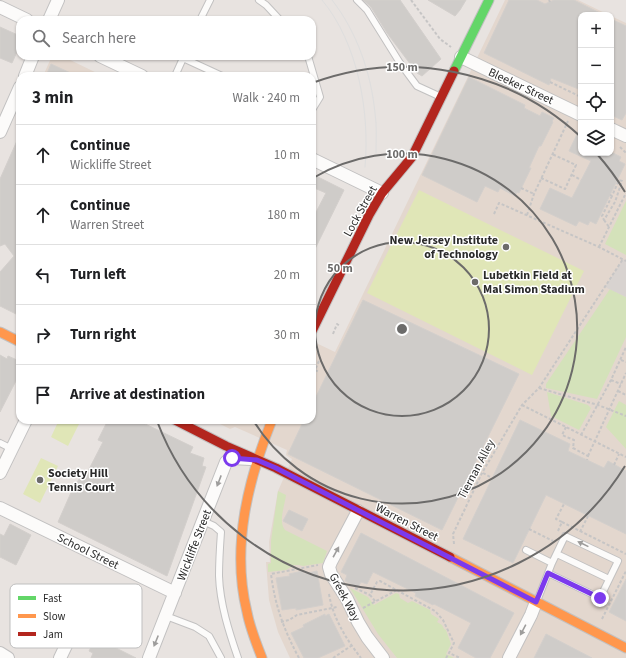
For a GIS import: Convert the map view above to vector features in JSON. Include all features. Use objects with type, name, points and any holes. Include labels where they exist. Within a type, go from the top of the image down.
[{"type":"main road","name":"Lock Street","points":[[316,323],[382,193],[412,157],[489,0]]},
{"type":"main road","points":[[0,332],[16,340]]},
{"type":"main road","name":"Warren Street","points":[[183,424],[358,510],[626,648]]},
{"type":"main road","points":[[262,658],[251,629],[244,598],[241,567],[242,536],[257,460],[270,424]]},
{"type":"street","points":[[51,16],[58,0]]},
{"type":"street","points":[[0,7],[19,16]]},
{"type":"street","name":"Bleeker Street","points":[[460,57],[577,113]]},
{"type":"street","points":[[27,72],[32,60]]},
{"type":"street","points":[[108,60],[134,72]]},
{"type":"street","points":[[0,132],[16,95]]},
{"type":"street","points":[[614,130],[626,136]]},
{"type":"street","points":[[316,161],[382,193]]},
{"type":"street","points":[[0,473],[24,424]]},
{"type":"street","name":"Wickliffe Street","points":[[149,658],[226,462],[232,458],[257,460]]},
{"type":"street","name":"School Street","points":[[0,508],[175,594]]},
{"type":"street","name":"Greek Way","points":[[358,510],[329,567],[331,574],[347,599],[358,622],[383,658]]},
{"type":"street","points":[[509,658],[531,616],[536,602]]},
{"type":"street","points":[[60,658],[65,648]]},
{"type":"street","points":[[0,653],[8,658]]},
{"type":"lane","points":[[202,16],[210,0]]},
{"type":"lane","points":[[259,0],[276,16]]},
{"type":"lane","points":[[357,0],[367,10],[400,63],[417,86],[441,97]]},
{"type":"lane","points":[[177,72],[182,60]]},
{"type":"lane","points":[[189,60],[214,72]]},
{"type":"lane","points":[[309,60],[313,72]]},
{"type":"lane","points":[[316,83],[320,96],[316,103]]},
{"type":"lane","points":[[0,443],[12,449]]},
{"type":"lane","points":[[203,521],[214,526],[221,532],[220,588],[230,633],[238,658]]},
{"type":"lane","points":[[536,602],[552,563],[565,536],[618,561],[600,598],[548,573]]},
{"type":"lane","points":[[526,550],[552,563]]},
{"type":"lane","points":[[557,554],[609,580]]},
{"type":"lane","points":[[166,616],[195,627],[209,636],[221,658]]},
{"type":"path","points":[[411,0],[440,39],[451,47]]},
{"type":"path","points":[[550,82],[578,95]]},
{"type":"path","points":[[527,215],[534,194],[552,154],[577,113]]},
{"type":"path","points":[[541,178],[565,189],[572,175],[576,165],[552,154]]},
{"type":"path","points":[[572,175],[581,180]]},
{"type":"path","points":[[604,220],[615,202],[622,181],[619,180],[602,216],[604,220],[609,227]]},
{"type":"path","points":[[521,188],[534,194]]},
{"type":"path","points":[[599,247],[626,193]]},
{"type":"path","points":[[494,214],[499,202],[599,247],[626,261]]},
{"type":"path","name":"Tiernan Alley","points":[[454,544],[453,534],[482,473],[522,405],[539,388],[623,259]]},
{"type":"path","points":[[333,334],[337,324],[340,326]]},
{"type":"path","points":[[581,435],[611,380],[626,347]]},
{"type":"path","points":[[621,360],[626,362]]},
{"type":"path","points":[[316,368],[319,361]]},
{"type":"path","points":[[587,460],[626,373]]},
{"type":"path","points":[[611,380],[621,384]]},
{"type":"path","points":[[539,388],[598,405],[626,416]]},
{"type":"path","points":[[618,391],[626,395]]},
{"type":"path","points":[[522,405],[626,457]]},
{"type":"path","points":[[566,427],[562,435],[574,440],[572,448],[588,456]]},
{"type":"path","points":[[614,465],[619,454]]},
{"type":"path","points":[[482,473],[492,478]]},
{"type":"path","points":[[564,504],[556,519],[626,554]]},
{"type":"path","points":[[576,541],[588,516]]},
{"type":"path","points":[[556,535],[562,522]]},
{"type":"path","points":[[529,529],[553,541],[544,559]]},
{"type":"path","points":[[299,658],[281,622],[273,592],[271,574],[318,565],[324,566]]},
{"type":"path","points":[[602,619],[626,571]]},
{"type":"path","points":[[370,595],[377,582],[380,581],[435,611],[443,620],[454,643],[446,658]]},
{"type":"path","points":[[351,587],[370,595],[375,601]]},
{"type":"path","points":[[360,610],[397,590]]},
{"type":"path","points":[[281,622],[290,620],[297,615],[338,607]]},
{"type":"path","points":[[333,658],[351,646]]},
{"type":"path","points":[[449,653],[460,658]]},
{"type":"shaded area","name":"New Jersey Institute of Technology","points":[[505,0],[578,0],[603,12],[578,12],[578,156],[614,156],[614,17],[626,23],[626,658],[290,658],[278,632],[269,600],[266,562],[270,562],[269,542],[278,491],[292,459],[286,455],[287,450],[235,427],[230,429],[220,424],[316,424],[316,343],[335,352]]},
{"type":"shaded area","points":[[50,60],[70,60],[95,72],[45,72]]},
{"type":"shaded area","points":[[623,259],[626,261],[626,297],[605,287]]},
{"type":"green space","name":"Lubetkin Field at Mal Simon Stadium","points":[[419,190],[584,271],[532,375],[367,293]]},
{"type":"green space","points":[[626,201],[626,255],[605,244]]},
{"type":"green space","points":[[610,289],[626,297],[626,337],[597,399],[546,388],[546,384]]},
{"type":"green space","points":[[547,392],[588,405],[591,408],[579,430],[551,416]]},
{"type":"green space","points":[[619,401],[626,405],[626,449],[606,427]]},
{"type":"green space","name":"Society Hill Tennis Court","points":[[57,424],[79,424],[68,446],[51,437]]},
{"type":"green space","name":"Society Hill Tennis Court","points":[[41,458],[58,466],[40,503],[23,494]]},
{"type":"green space","points":[[278,491],[286,495],[282,513],[282,522],[285,530],[327,551],[323,563],[303,566],[294,565],[286,570],[268,572],[268,564],[271,563],[271,541]]},
{"type":"green space","points":[[350,588],[368,597],[374,605],[396,593],[399,594],[400,598],[408,603],[412,601],[430,610],[431,614],[439,619],[437,622],[446,630],[451,644],[446,654],[454,658],[397,658],[378,634]]},
{"type":"building","points":[[363,0],[400,0],[441,59],[422,76],[417,73],[387,33],[371,7]]},
{"type":"building","points":[[428,0],[466,0],[455,16]]},
{"type":"building","points":[[509,0],[537,0],[545,4],[554,0],[574,0],[598,12],[578,12],[578,89],[551,78],[549,85],[484,53]]},
{"type":"building","points":[[614,20],[626,26],[626,113],[622,120],[614,116]]},
{"type":"building","points":[[0,27],[16,34],[16,54],[12,63],[0,58]]},
{"type":"building","points":[[51,64],[68,72],[48,72]]},
{"type":"building","points":[[469,77],[525,105],[524,108],[540,116],[542,112],[554,118],[541,146],[539,146],[529,168],[531,168],[519,193],[517,192],[515,196],[500,188],[498,192],[485,186],[477,202],[422,175]]},
{"type":"building","points":[[578,132],[578,155],[569,151]]},
{"type":"building","points":[[16,143],[16,314],[0,306],[0,272],[14,256],[5,244],[0,246],[0,179]]},
{"type":"building","points":[[614,154],[621,157],[619,161],[625,164],[596,224],[590,221],[588,225],[579,221],[576,226],[540,209],[550,188],[572,198],[591,161],[580,156],[614,156]]},
{"type":"building","points":[[316,176],[344,190],[316,247],[316,212],[326,193],[316,189]]},
{"type":"building","points":[[363,300],[519,374],[442,530],[288,454],[302,424],[316,424],[316,397]]},
{"type":"building","points":[[0,355],[7,359],[8,356],[16,360],[16,381],[0,412]]},
{"type":"building","points":[[520,420],[570,444],[568,451],[604,468],[608,461],[626,471],[626,534],[546,495],[513,563],[463,539]]},
{"type":"building","points":[[106,424],[145,424],[193,447],[190,453],[204,458],[202,466],[206,467],[167,576],[58,522],[73,488],[74,489],[80,477],[84,479],[103,442],[98,440]]},
{"type":"building","points":[[289,510],[308,519],[302,531],[283,521]]},
{"type":"building","points":[[10,524],[31,535],[16,565],[0,557],[0,534],[4,536]]},
{"type":"building","points":[[361,533],[514,613],[490,658],[476,658],[458,648],[471,623],[415,596],[416,593],[373,572],[367,584],[361,582],[358,587],[345,581],[347,575],[341,572]]},
{"type":"building","points":[[303,571],[304,574],[317,571],[323,605],[296,610],[296,608],[282,610],[276,578],[290,576],[289,574]]},
{"type":"building","points":[[626,579],[626,621],[609,612]]},
{"type":"building","points":[[325,614],[325,616],[329,614],[345,646],[318,658],[304,658],[291,633]]},
{"type":"building","points":[[546,634],[592,658],[534,658]]},
{"type":"building","points":[[91,648],[116,648],[136,658],[91,658],[93,653],[89,651]]},
{"type":"tram line","points":[[322,0],[345,36],[359,79],[365,124],[365,167]]},
{"type":"tram line","points":[[332,0],[341,12],[356,39],[366,68],[376,118],[376,153]]},
{"type":"traffic: fast","points":[[454,71],[489,0]]},
{"type":"traffic: slow","points":[[0,332],[16,340]]},
{"type":"traffic: slow","points":[[262,658],[255,641],[247,612],[242,588],[241,563],[244,514],[249,490],[263,443],[270,424]]},
{"type":"traffic: slow","points":[[450,557],[626,648]]},
{"type":"traffic: jam","points":[[316,323],[369,215],[382,193],[412,157],[454,71]]},
{"type":"traffic: jam","points":[[183,424],[226,446],[276,468],[450,557]]},
{"type":"place","name":"New Jersey Institute of Technology","points":[[506,247]]},
{"type":"place","name":"Lubetkin Field at Mal Simon Stadium","points":[[475,282]]},
{"type":"place","name":"Society Hill Tennis Court","points":[[40,480]]},
{"type":"route","points":[[232,458],[257,460],[276,468],[536,602],[548,573],[600,598]]}]
